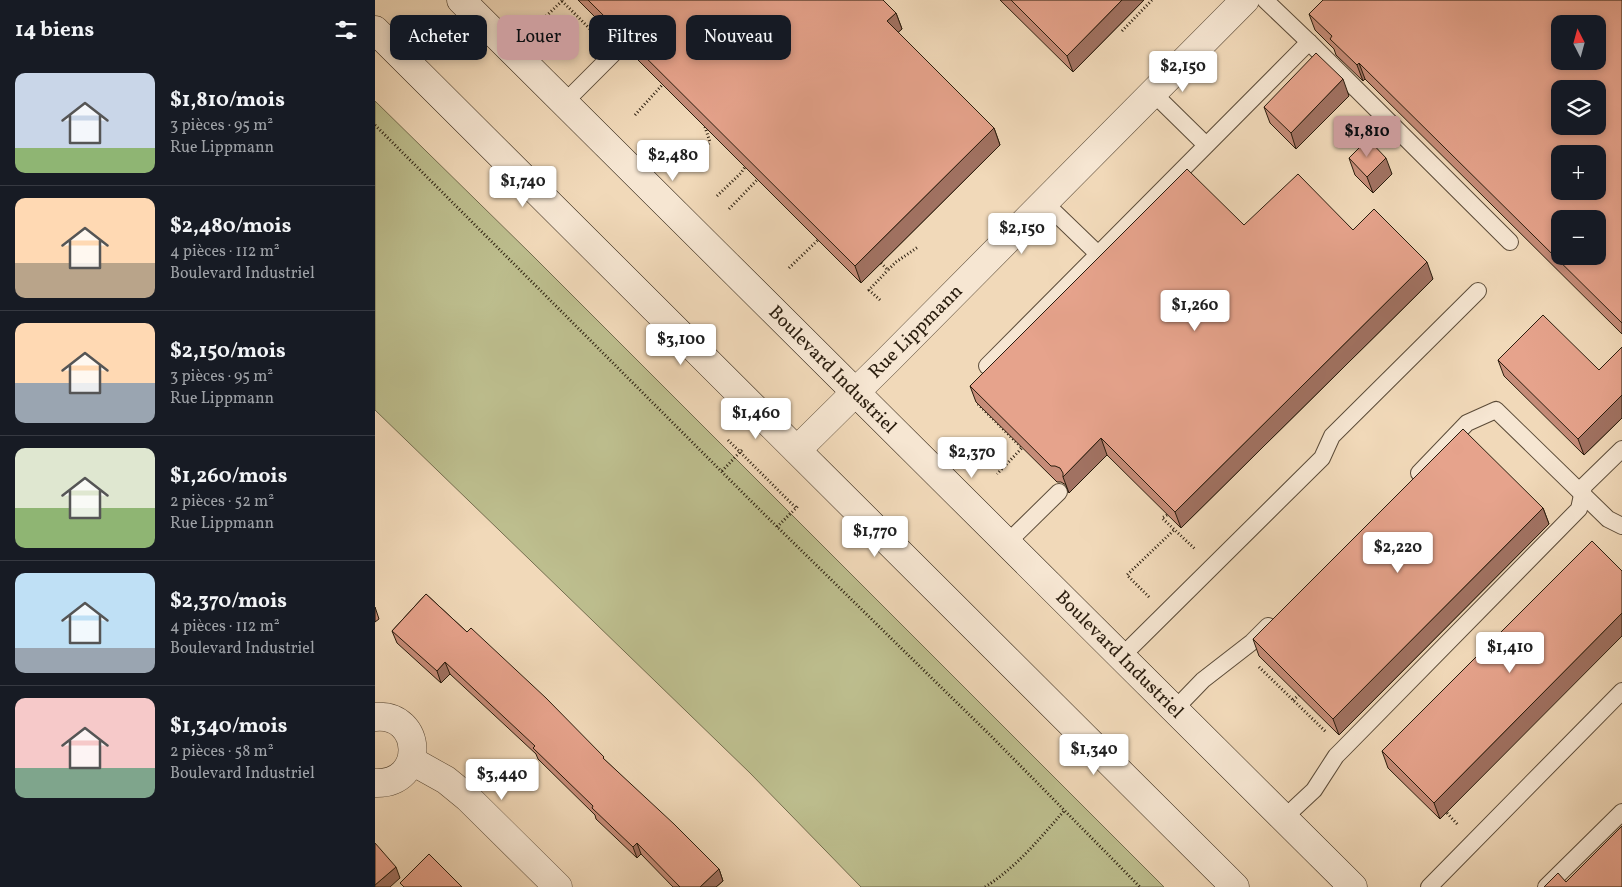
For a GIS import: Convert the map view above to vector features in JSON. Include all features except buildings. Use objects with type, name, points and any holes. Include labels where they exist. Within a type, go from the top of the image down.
[{"type":"street","name":"Boulevard Industriel","points":[[461,0],[1353,887]]},
{"type":"street","name":"Rue Lippmann","points":[[797,450],[1245,0]]},
{"type":"street","points":[[375,30],[1235,887]]},
{"type":"street","points":[[375,717],[387,718],[400,723],[412,740],[413,754],[409,767],[400,777],[387,783],[375,783]]},
{"type":"street","points":[[412,761],[446,780],[468,798],[558,887]]},
{"type":"lane","points":[[1265,0],[1510,242]]},
{"type":"lane","points":[[987,366],[1309,42]]},
{"type":"lane","points":[[564,103],[598,60]]},
{"type":"lane","points":[[1153,92],[1206,145]]},
{"type":"lane","points":[[1044,202],[1098,254]]},
{"type":"lane","points":[[1121,657],[1322,458],[1332,436],[1479,291]]},
{"type":"lane","points":[[1410,483],[1467,424],[1496,410],[1608,518],[1622,526]]},
{"type":"lane","points":[[1284,818],[1313,790],[1336,756],[1579,509],[1584,486],[1622,449]]},
{"type":"lane","points":[[1007,543],[1059,492]]},
{"type":"lane","points":[[1174,710],[1203,680],[1252,642],[1279,615]]},
{"type":"lane","points":[[1429,887],[1622,691]]},
{"type":"lane","points":[[1546,887],[1622,812]]},
{"type":"path","points":[[1122,31],[1152,0]]},
{"type":"path","points":[[548,15],[563,1],[589,28]]},
{"type":"path","points":[[635,115],[663,84]]},
{"type":"path","points":[[375,125],[777,526],[992,737],[1140,887]]},
{"type":"path","points":[[686,166],[710,142],[705,127]]},
{"type":"path","points":[[717,196],[745,167]]},
{"type":"path","points":[[729,209],[758,179]]},
{"type":"path","points":[[789,268],[818,240]]},
{"type":"path","points":[[880,300],[869,290],[896,262],[918,247]]},
{"type":"path","points":[[881,263],[888,270]]},
{"type":"path","points":[[979,396],[976,402],[1022,448],[997,474]]},
{"type":"path","points":[[728,440],[797,506],[777,526]]},
{"type":"path","points":[[722,471],[741,451]]},
{"type":"path","points":[[1167,514],[1162,518],[1198,552]]},
{"type":"path","points":[[1165,613],[1127,575],[1174,530]]},
{"type":"path","points":[[1255,663],[1333,739]]},
{"type":"path","points":[[1293,700],[1299,695]]},
{"type":"path","points":[[985,887],[1011,869],[1064,810]]},
{"type":"green space","points":[[375,101],[531,254],[1164,887],[861,887],[750,773],[375,410]]}]
